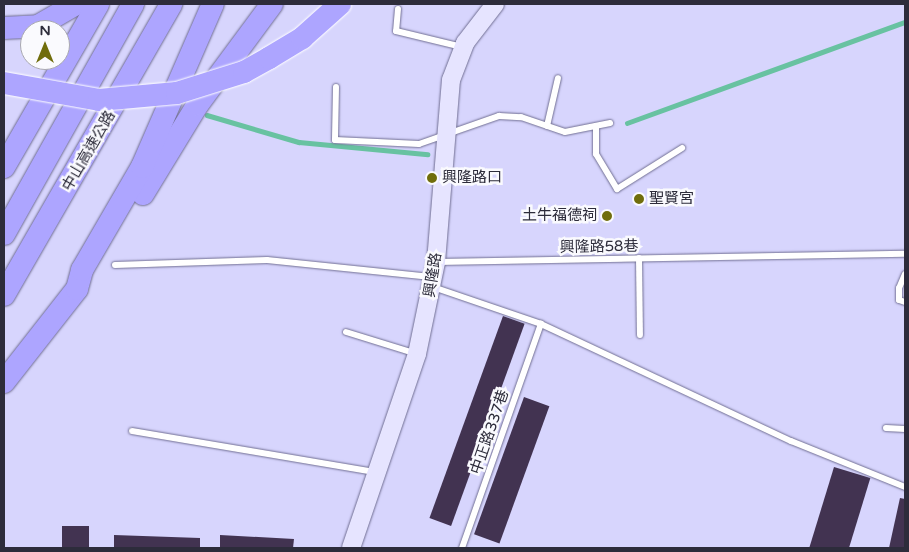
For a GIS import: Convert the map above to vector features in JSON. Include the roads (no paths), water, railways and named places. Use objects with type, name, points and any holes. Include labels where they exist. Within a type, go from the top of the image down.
[{"type":"highway","points":[[4,28],[38,26],[76,4]]},
{"type":"highway","points":[[4,167],[98,4]]},
{"type":"highway","name":"中山高速公路","points":[[4,234],[133,4]]},
{"type":"highway","name":"中山高速公路","points":[[4,295],[171,4]]},
{"type":"highway","points":[[77,289],[82,270],[142,167],[213,4]]},
{"type":"highway","points":[[4,382],[97,266],[198,104],[272,4]]},
{"type":"highway","points":[[4,83],[99,100],[177,93],[261,63],[302,38],[340,4]]},
{"type":"street","name":"興隆路","points":[[351,548],[417,354],[434,275],[451,80],[463,47],[495,4]]},
{"type":"lane","points":[[398,9],[396,31],[463,47]]},
{"type":"lane","points":[[547,126],[558,78]]},
{"type":"lane","points":[[336,87],[335,140],[402,145],[446,135],[499,116],[521,117],[566,132],[610,123]]},
{"type":"lane","points":[[596,126],[596,154],[617,189],[682,148]]},
{"type":"lane","name":"興隆路58巷","points":[[434,275],[639,258],[905,254]]},
{"type":"lane","points":[[639,258],[640,335]]},
{"type":"lane","points":[[116,265],[266,260],[434,275],[791,442],[905,487]]},
{"type":"lane","points":[[905,274],[899,300],[905,302]]},
{"type":"lane","name":"中正路337巷","points":[[462,548],[542,324]]},
{"type":"lane","points":[[346,332],[417,354]]},
{"type":"lane","points":[[886,428],[905,429]]},
{"type":"lane","points":[[132,431],[378,472]]},
{"type":"waterway","points":[[627,123],[905,22]]},
{"type":"waterway","points":[[207,115],[299,142],[427,154]]},
{"type":"place","name":"興隆路口","points":[[432,178]]},
{"type":"place","name":"聖賢宮","points":[[639,199]]},
{"type":"place","name":"土牛福德祠","points":[[607,216]]}]
